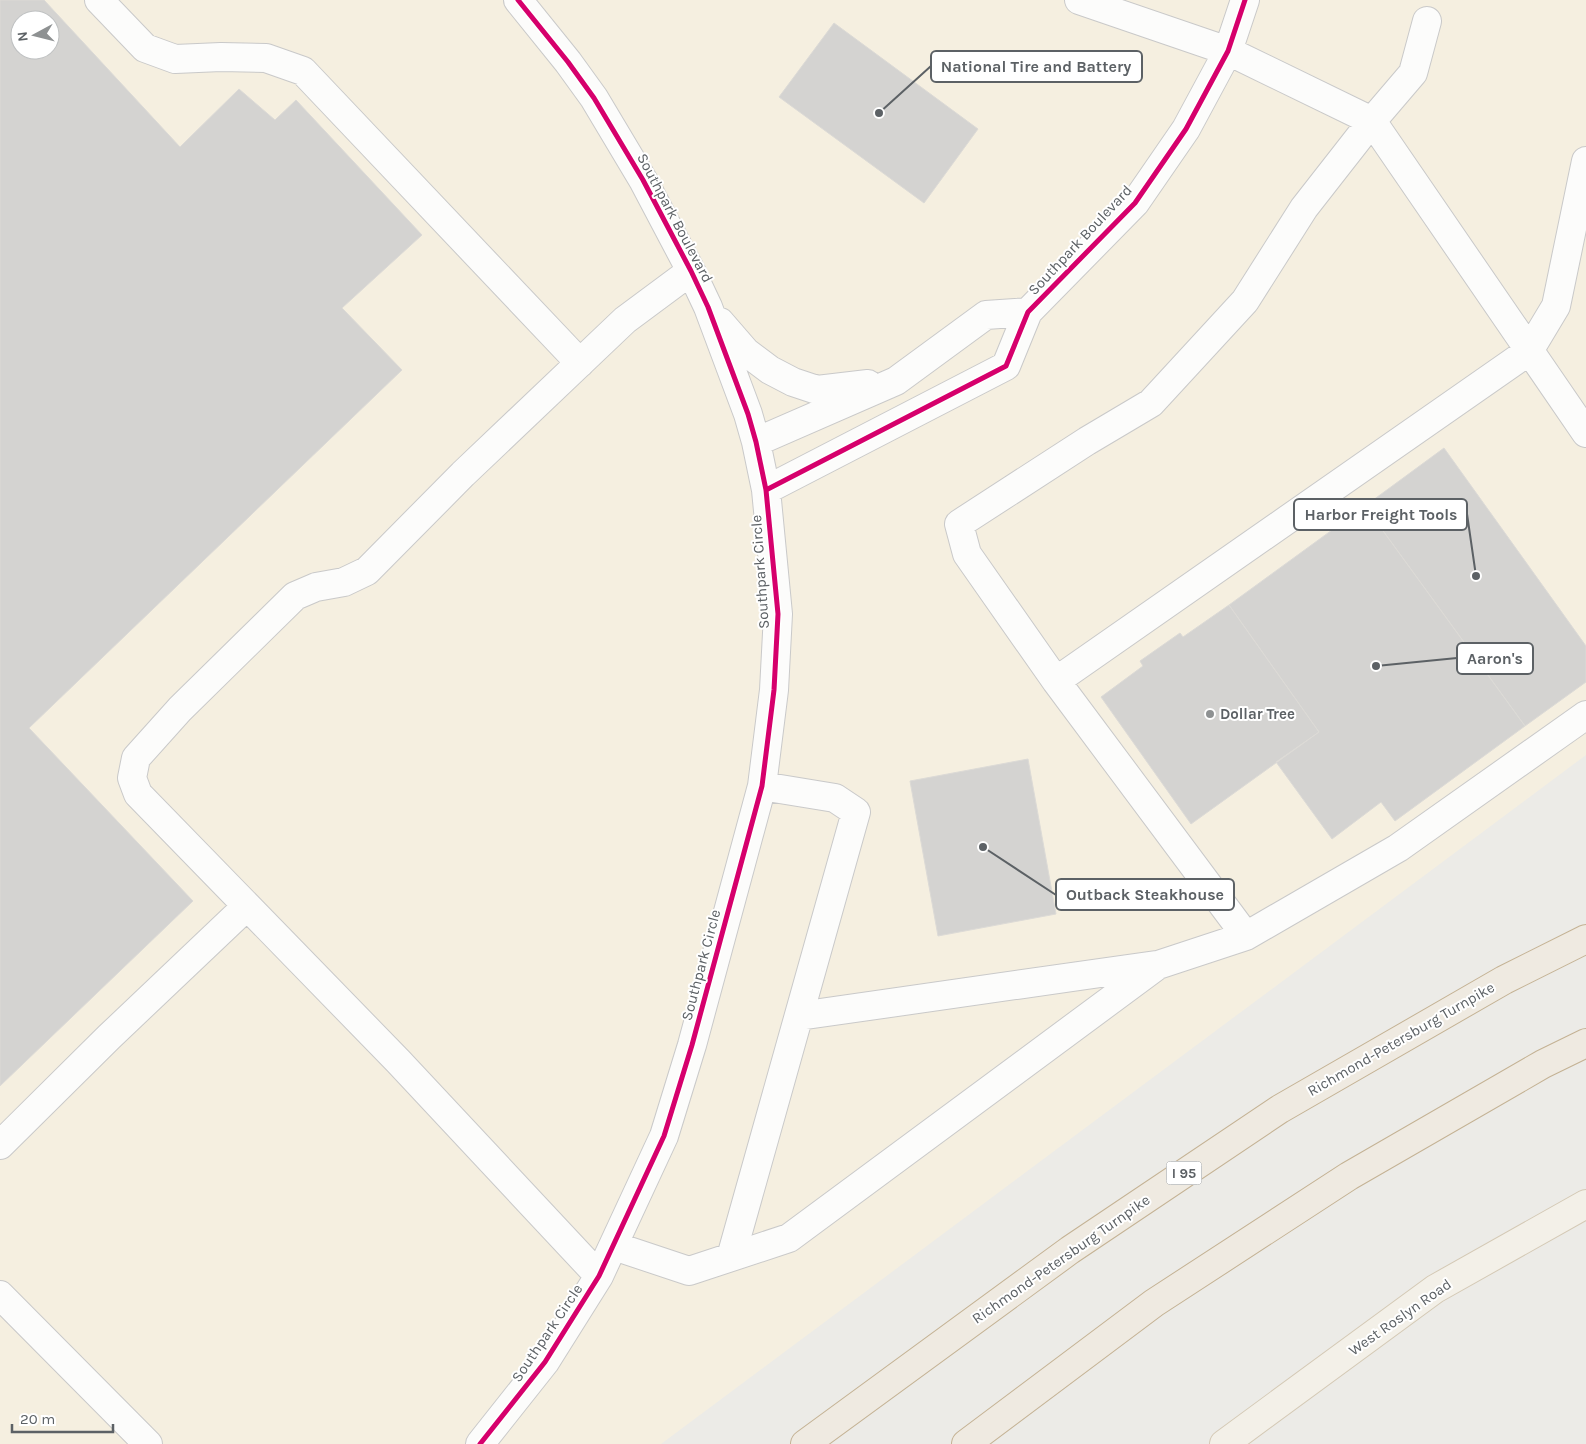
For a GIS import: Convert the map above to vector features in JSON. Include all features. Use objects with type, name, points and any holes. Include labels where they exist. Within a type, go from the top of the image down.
[{"type":"highway","name":"Richmond-Petersburg Turnpike","points":[[805,1444],[1070,1250],[1280,1109],[1504,980],[1586,939]]},
{"type":"highway","points":[[966,1444],[1154,1303],[1349,1176],[1543,1064],[1586,1043]]},
{"type":"main road","name":"West Roslyn Road","points":[[1224,1444],[1435,1289],[1586,1204]]},
{"type":"street","points":[[99,0],[144,48],[175,59],[266,58],[303,71],[580,363]]},
{"type":"street","name":"Southpark Boulevard","points":[[518,0],[568,62],[594,98],[643,180],[708,308],[748,414],[756,442],[896,381],[986,316],[1028,312]]},
{"type":"street","points":[[1079,0],[1228,51],[1372,121],[1586,433]]},
{"type":"street","name":"Southpark Boulevard","points":[[766,490],[1006,366],[1028,312],[1135,203],[1186,129],[1228,51],[1245,0]]},
{"type":"street","points":[[1246,936],[1056,681],[968,554],[959,524],[1087,441],[1151,403],[1245,301],[1304,208],[1372,121],[1413,73],[1428,21]]},
{"type":"street","points":[[1056,681],[1529,351],[1556,306],[1586,161]]},
{"type":"street","points":[[599,1276],[398,1060],[138,794],[132,778],[136,758],[180,708],[294,596],[316,587],[344,582],[368,571],[463,474],[625,320],[691,272]]},
{"type":"street","points":[[708,308],[746,352],[770,370],[793,382],[818,390],[896,381]]},
{"type":"street","name":"Southpark Circle","points":[[480,1444],[562,1338],[599,1276],[614,1246],[664,1136],[714,967],[762,786],[774,690],[778,614],[766,490],[756,442]]},
{"type":"street","points":[[798,1016],[1158,965],[1246,936],[1398,848],[1586,715]]},
{"type":"street","points":[[731,1257],[856,812],[835,798],[762,786]]},
{"type":"street","points":[[0,1144],[247,906]]},
{"type":"street","points":[[614,1246],[689,1271],[789,1238],[1158,965]]},
{"type":"street","points":[[0,1295],[148,1444]]},
{"type":"shaded area","points":[[0,0],[1586,0],[1586,755],[661,1444],[0,1444]]},
{"type":"building","points":[[0,0],[44,0],[53,10],[10,10],[10,60],[60,60],[60,17],[180,147],[239,89],[275,120],[296,100],[422,235],[342,308],[402,370],[29,728],[193,901],[0,1086]]},
{"type":"building","points":[[834,23],[978,129],[924,203],[779,97]]},
{"type":"building","points":[[1444,448],[1586,646],[1586,682],[1525,726],[1365,506]]},
{"type":"building","points":[[1365,506],[1525,726],[1395,821],[1381,802],[1332,839],[1276,762],[1319,732],[1229,605]]},
{"type":"building","name":"Dollar Tree","points":[[1229,605],[1319,732],[1191,824],[1101,697],[1143,666],[1140,661],[1180,633],[1183,637]]},
{"type":"building","points":[[1028,759],[1056,914],[938,936],[910,781]]},
{"type":"cycle path","points":[[480,1444],[545,1362],[599,1276],[664,1136],[692,1045],[762,786],[774,690],[778,614],[766,490],[756,442],[748,414],[708,307],[643,180],[594,98],[568,62],[518,0]]},
{"type":"cycle path","points":[[766,490],[1006,366],[1028,312],[1135,203],[1186,129],[1228,51],[1245,0]]},
{"type":"place","name":"National Tire and Battery","points":[[879,113]]},
{"type":"place","name":"Harbor Freight Tools","points":[[1476,576]]},
{"type":"place","name":"Aaron's","points":[[1376,666]]},
{"type":"place","name":"Dollar Tree","points":[[1210,714]]},
{"type":"place","name":"Outback Steakhouse","points":[[983,847]]}]
